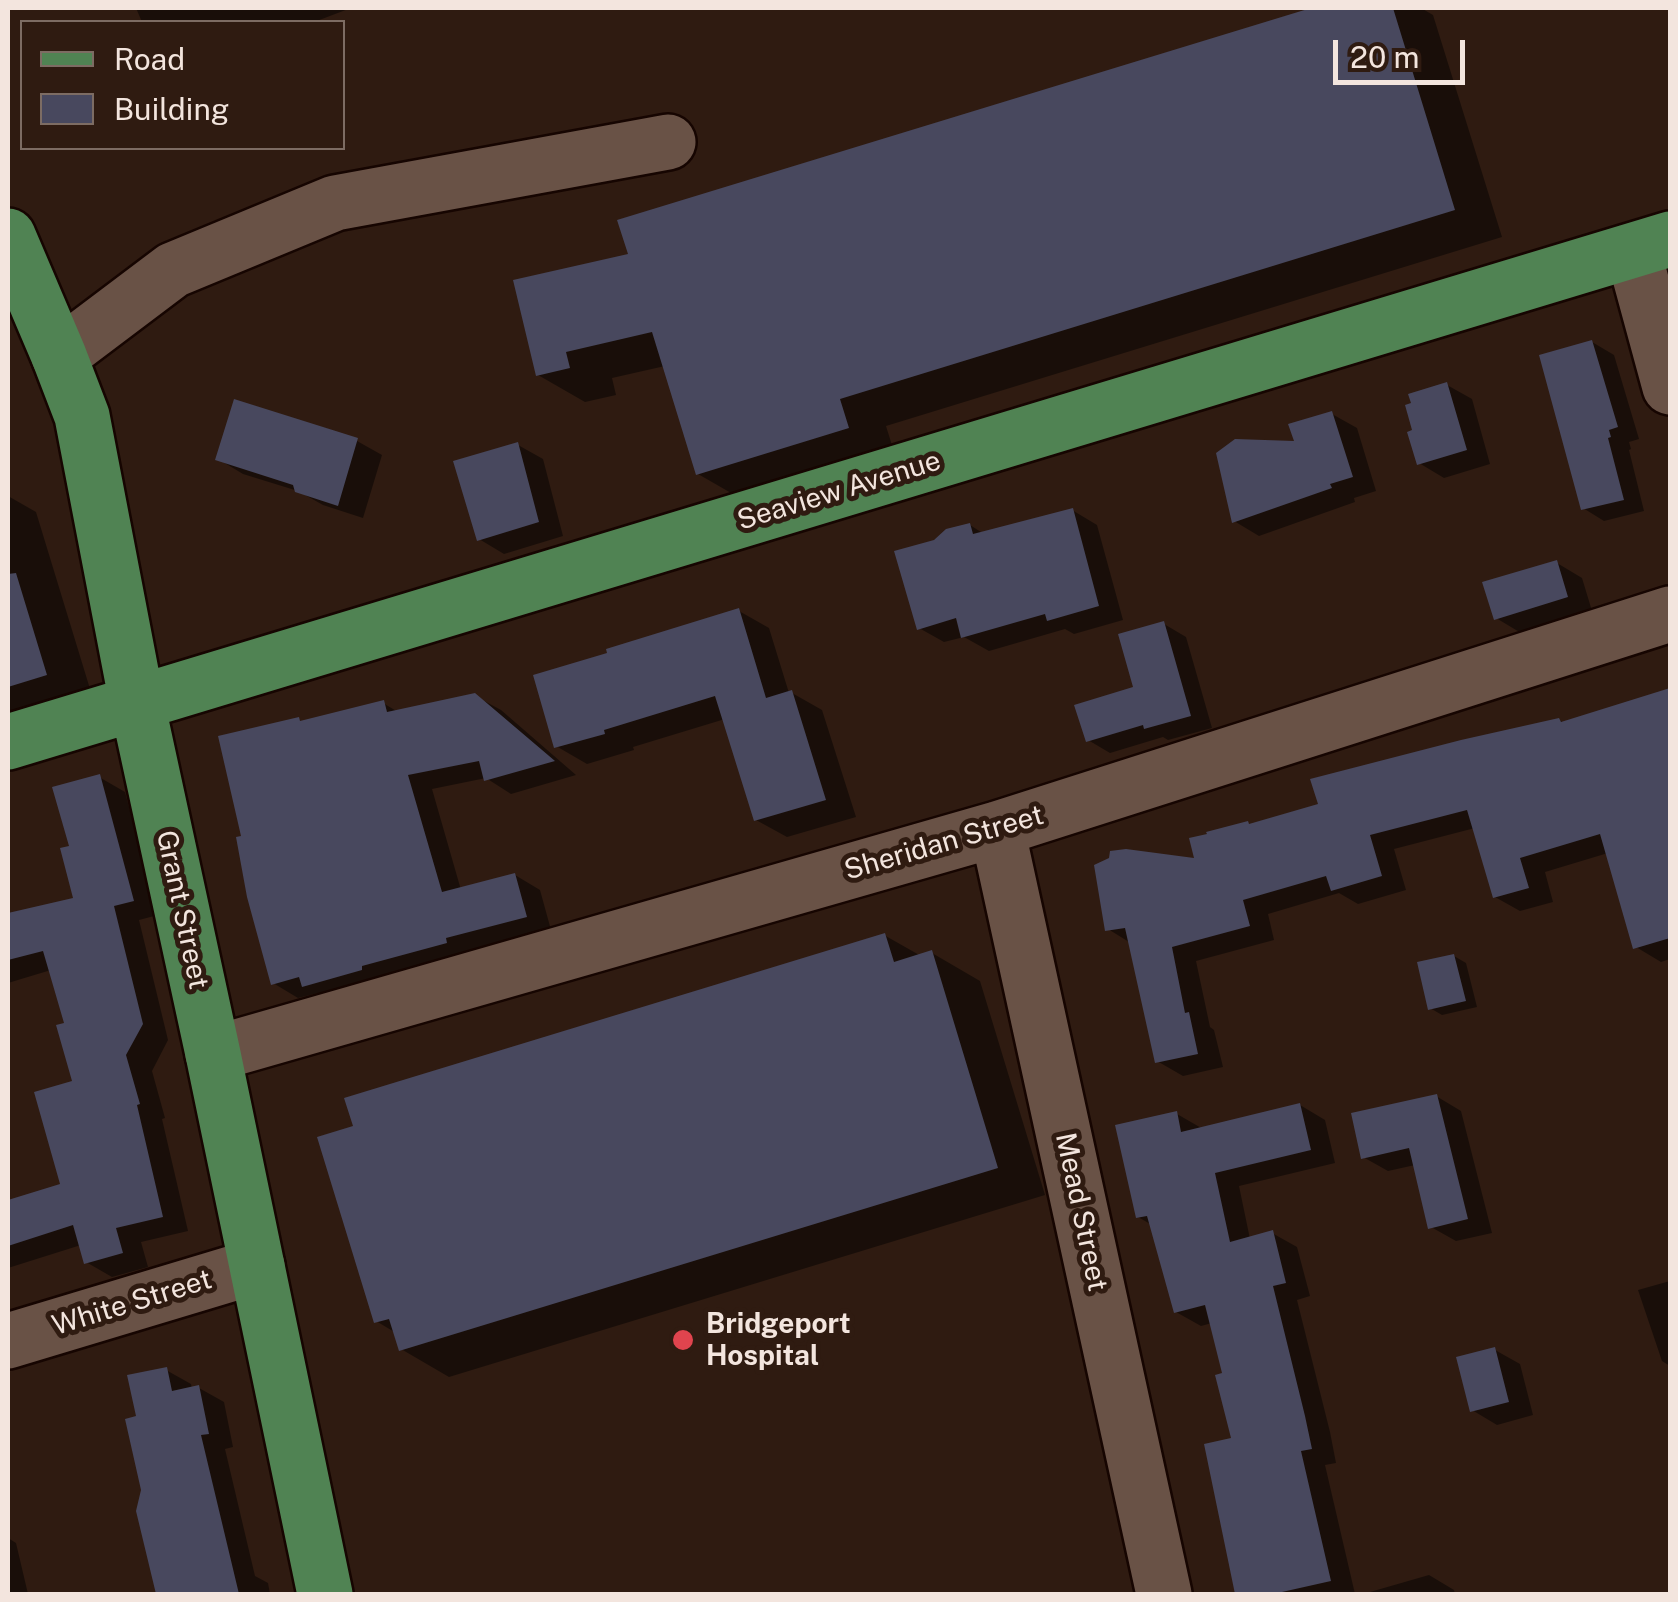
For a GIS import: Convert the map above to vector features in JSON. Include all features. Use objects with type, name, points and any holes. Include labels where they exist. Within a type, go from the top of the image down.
[{"type":"main road","name":"Grant Street","points":[[8,236],[82,416],[137,704],[325,1594]]},
{"type":"main road","name":"Seaview Avenue","points":[[8,742],[1652,245]]},
{"type":"street","points":[[59,356],[172,270],[335,202],[668,142]]},
{"type":"street","points":[[1652,245],[1670,387]]},
{"type":"street","name":"Sheridan Street","points":[[213,1054],[997,829],[1670,614]]},
{"type":"street","name":"Mead Street","points":[[997,829],[1164,1594]]},
{"type":"street","name":"White Street","points":[[8,1340],[257,1266]]},
{"type":"building","points":[[1311,8],[1393,8],[1455,210],[840,399],[849,428],[696,475],[652,332],[566,352],[570,368],[536,376],[513,280],[628,254],[617,220]]},
{"type":"building","points":[[1592,340],[1618,427],[1609,430],[1608,438],[1624,500],[1581,510],[1539,355]]},
{"type":"building","points":[[1447,382],[1467,450],[1417,465],[1407,432],[1412,430],[1405,405],[1411,403],[1408,394]]},
{"type":"building","points":[[234,399],[358,438],[338,506],[295,492],[293,485],[215,460]]},
{"type":"building","points":[[1332,411],[1353,477],[1232,523],[1216,453],[1235,439],[1294,441],[1288,424]]},
{"type":"building","points":[[518,442],[539,522],[477,541],[453,461]]},
{"type":"building","points":[[1073,508],[1099,606],[1047,621],[1045,614],[961,638],[956,618],[917,630],[894,551],[934,540],[946,529],[970,523],[973,534]]},
{"type":"building","points":[[1557,560],[1568,597],[1494,620],[1482,582]]},
{"type":"building","points":[[16,573],[47,675],[8,687],[8,574]]},
{"type":"building","points":[[739,608],[766,698],[792,690],[826,800],[754,821],[715,696],[554,748],[533,675]]},
{"type":"building","points":[[1164,621],[1191,716],[1086,742],[1074,705],[1133,687],[1118,634]]},
{"type":"building","points":[[1670,688],[1670,938],[1633,949],[1600,834],[1520,858],[1529,888],[1493,898],[1467,810],[1370,835],[1382,876],[1331,891],[1326,876],[1243,900],[1250,926],[1172,947],[1198,1054],[1155,1063],[1125,928],[1105,931],[1094,865],[1109,858],[1110,851],[1126,849],[1194,858],[1189,838],[1318,804],[1310,779],[1461,740],[1559,718],[1561,722]]},
{"type":"building","points":[[475,693],[555,761],[484,781],[479,761],[408,775],[442,892],[515,873],[527,917],[446,938],[447,943],[302,987],[299,977],[271,985],[247,897],[236,837],[241,836],[218,736],[384,700],[387,712]]},
{"type":"building","points":[[100,774],[134,901],[114,906],[143,1024],[126,1055],[163,1217],[116,1228],[123,1253],[84,1264],[73,1225],[8,1246],[8,1200],[60,1184],[34,1092],[72,1081],[56,1025],[64,1023],[43,951],[8,960],[8,913],[73,898],[60,848],[69,846],[52,787]]},
{"type":"building","points":[[885,933],[894,962],[932,950],[998,1168],[399,1351],[389,1319],[374,1323],[317,1137],[353,1126],[344,1098]]},
{"type":"building","points":[[1454,954],[1466,1001],[1428,1010],[1417,962]]},
{"type":"building","points":[[1437,1094],[1468,1219],[1428,1229],[1409,1148],[1361,1159],[1351,1113]]},
{"type":"building","points":[[1300,1103],[1311,1150],[1215,1173],[1230,1242],[1273,1230],[1286,1283],[1273,1286],[1312,1449],[1301,1451],[1331,1581],[1273,1594],[1235,1594],[1204,1444],[1231,1438],[1215,1375],[1222,1373],[1205,1305],[1174,1313],[1147,1216],[1136,1218],[1115,1125],[1177,1111],[1181,1132]]},
{"type":"building","points":[[1495,1347],[1509,1402],[1470,1412],[1456,1357]]},
{"type":"building","points":[[167,1367],[172,1391],[199,1385],[209,1434],[201,1435],[239,1594],[156,1594],[136,1511],[141,1490],[125,1419],[136,1416],[127,1375]]},
{"type":"place","name":"Bridgeport Hospital","points":[[683,1340]]}]
